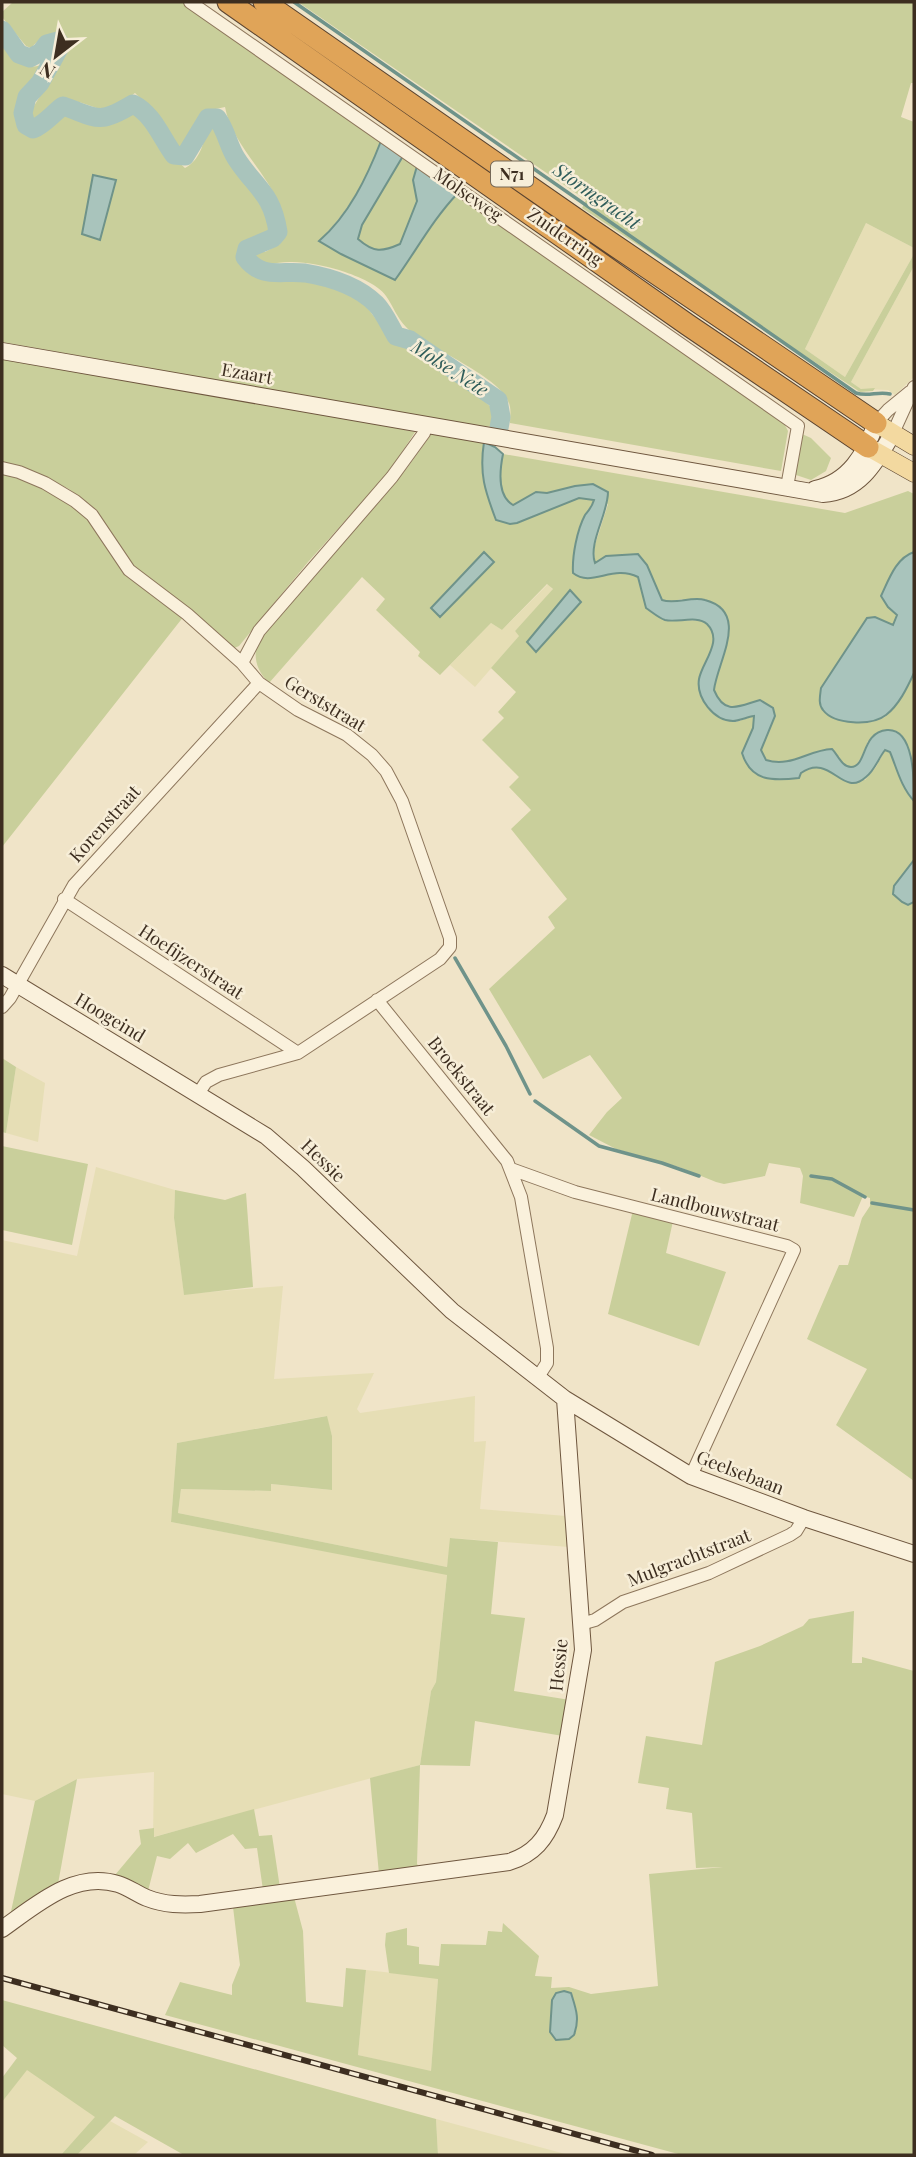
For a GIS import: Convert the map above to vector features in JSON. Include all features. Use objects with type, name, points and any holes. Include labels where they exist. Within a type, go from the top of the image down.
[{"type":"highway","name":"Zuiderring","points":[[228,2],[844,433],[874,451]]},
{"type":"highway","name":"Zuiderring","points":[[264,2],[600,236],[885,428]]},
{"type":"main road","name":"N71","points":[[885,428],[914,446]]},
{"type":"main road","name":"N71","points":[[874,451],[914,473]]},
{"type":"street","name":"Molseweg","points":[[190,2],[798,426],[787,487]]},
{"type":"street","name":"Ezaart","points":[[2,351],[787,487]]},
{"type":"street","points":[[787,487],[836,493],[855,485],[864,478],[885,428],[912,390]]},
{"type":"street","points":[[885,428],[888,410],[912,390]]},
{"type":"street","points":[[242,663],[259,631],[392,477],[425,433],[427,425]]},
{"type":"street","points":[[844,433],[849,449],[847,473]]},
{"type":"street","points":[[805,491],[829,485],[874,451]]},
{"type":"street","name":"Gerststraat","points":[[2,468],[45,483],[75,501],[92,515],[129,570],[187,614],[242,663],[259,683],[298,710],[356,741],[386,771],[402,801],[450,938],[450,947],[440,959],[377,1000]]},
{"type":"street","name":"Korenstraat","points":[[2,1007],[10,998],[64,899],[86,870],[259,683]]},
{"type":"street","name":"Hoefijzerstraat","points":[[64,899],[298,1053]]},
{"type":"street","name":"Hoogeind","points":[[2,975],[198,1094]]},
{"type":"street","points":[[198,1094],[206,1083],[219,1075],[298,1053],[377,1000]]},
{"type":"street","name":"Broekstraat","points":[[377,1000],[511,1169],[522,1197],[547,1348],[547,1363],[538,1377]]},
{"type":"street","name":"Hessie","points":[[2,1930],[55,1893],[93,1880],[120,1884],[144,1897],[170,1904],[200,1904],[496,1863],[523,1857],[540,1844],[555,1815],[583,1650],[565,1399],[444,1304],[280,1147],[253,1127],[198,1094]]},
{"type":"street","name":"Landbouwstraat","points":[[511,1169],[575,1192],[794,1250],[691,1476]]},
{"type":"street","name":"Geelsebaan","points":[[565,1399],[691,1476],[804,1518],[914,1554]]},
{"type":"street","name":"Mulgrachtstraat","points":[[581,1624],[595,1620],[623,1602],[709,1573],[790,1535],[804,1518]]},
{"type":"shaded area","points":[[866,223],[914,248],[914,254],[845,377],[805,349]]},
{"type":"shaded area","points":[[914,266],[914,377],[895,395],[888,390],[861,389],[851,382]]},
{"type":"shaded area","points":[[548,584],[553,590],[515,631],[520,635],[475,687],[450,665],[491,623],[502,630]]},
{"type":"shaded area","points":[[16,1067],[45,1083],[38,1142],[6,1133]]},
{"type":"shaded area","points":[[96,1167],[175,1190],[174,1218],[184,1294],[283,1286],[274,1379],[374,1373],[357,1409],[360,1413],[475,1396],[474,1442],[486,1441],[480,1509],[566,1516],[569,1547],[451,1538],[447,1567],[178,1513],[181,1489],[270,1491],[270,1484],[331,1490],[332,1436],[326,1416],[177,1443],[171,1522],[447,1574],[436,1682],[431,1691],[420,1765],[153,1837],[154,1772],[77,1779],[35,1801],[2,1794],[2,1240],[77,1256]]},
{"type":"shaded area","points":[[366,1970],[438,1978],[431,2072],[358,2055]]},
{"type":"shaded area","points":[[27,2069],[96,2117],[61,2155],[2,2155],[2,2102]]},
{"type":"shaded area","points":[[436,2119],[569,2155],[438,2155]]},
{"type":"shaded area","points":[[110,2121],[148,2142],[134,2155],[77,2155]]},
{"type":"green space","points":[[13,2],[184,2],[381,141],[356,194],[340,218],[319,241],[395,279],[458,193],[784,423],[788,431],[781,471],[510,423],[510,407],[495,385],[416,335],[403,323],[382,291],[371,283],[328,267],[298,262],[266,263],[252,256],[257,251],[265,252],[280,244],[284,227],[281,210],[230,125],[225,107],[202,112],[184,147],[180,149],[174,144],[160,118],[135,93],[110,111],[62,100],[51,106],[37,122],[32,121],[34,106],[66,53],[70,40],[55,34],[45,37],[31,48],[26,46],[2,17],[2,12]]},
{"type":"green space","points":[[298,2],[914,2],[914,83],[911,83],[901,117],[914,122],[914,248],[866,223],[805,349],[845,377],[914,254],[914,266],[851,382],[861,389],[875,388],[873,391],[860,392],[582,208],[586,200]]},
{"type":"green space","points":[[2,44],[18,62],[28,66],[41,65],[43,69],[20,113],[20,122],[24,129],[33,135],[61,114],[72,114],[105,125],[138,112],[164,149],[185,168],[197,156],[207,129],[219,127],[227,152],[252,185],[248,187],[262,208],[268,225],[269,232],[246,244],[240,255],[245,268],[276,280],[288,277],[311,280],[338,289],[363,302],[391,339],[446,372],[494,410],[497,419],[495,427],[471,425],[2,342]]},
{"type":"green space","points":[[403,156],[417,166],[417,201],[400,244],[383,250],[374,249],[358,239],[362,225]]},
{"type":"green space","points":[[2,359],[415,432],[389,472],[308,562],[239,646],[232,649],[133,565],[94,508],[69,489],[51,480],[2,464]]},
{"type":"green space","points":[[433,432],[484,442],[482,457],[497,520],[517,523],[579,498],[594,500],[584,517],[588,578],[628,572],[638,577],[646,608],[656,615],[666,620],[696,620],[708,624],[712,630],[712,647],[699,679],[736,722],[754,716],[753,728],[742,753],[757,774],[772,779],[799,778],[801,773],[816,766],[865,780],[885,750],[890,751],[914,801],[914,860],[894,886],[908,905],[914,902],[914,1481],[836,1425],[867,1369],[807,1339],[839,1265],[848,1265],[862,1218],[870,1206],[870,1198],[863,1196],[854,1217],[800,1203],[803,1176],[800,1168],[769,1163],[765,1176],[724,1184],[679,1167],[616,1149],[589,1135],[622,1098],[590,1055],[543,1079],[489,989],[555,928],[548,917],[567,899],[511,829],[531,810],[509,787],[519,777],[482,740],[504,718],[498,712],[516,692],[491,668],[519,636],[515,631],[553,589],[547,584],[502,630],[491,623],[440,675],[418,656],[420,652],[376,610],[385,599],[362,577],[269,683],[261,672],[256,661],[260,636],[407,468]],"holes":[[[494,561],[441,617],[431,608]]]},
{"type":"green space","points":[[802,434],[811,438],[831,458],[826,471],[811,480],[793,474]]},
{"type":"green space","points":[[503,454],[845,513],[908,491],[914,494],[914,552],[898,564],[882,596],[888,607],[898,615],[893,626],[875,617],[867,618],[822,688],[820,699],[867,723],[885,717],[906,690],[914,673],[914,765],[902,737],[868,741],[860,759],[853,767],[848,768],[839,756],[786,763],[767,760],[761,750],[775,716],[752,702],[740,706],[725,704],[714,690],[728,635],[682,599],[668,602],[662,600],[647,565],[595,563],[594,548],[608,504],[575,486],[547,493],[536,492],[513,505],[508,501],[502,489]]},
{"type":"green space","points":[[2,472],[22,477],[56,494],[91,520],[94,530],[127,573],[184,616],[2,847]]},
{"type":"green space","points":[[2,1058],[16,1067],[6,1133],[2,1132]]},
{"type":"green space","points":[[2,1146],[88,1164],[72,1245],[2,1230]]},
{"type":"green space","points":[[175,1190],[225,1200],[246,1193],[253,1287],[184,1295],[174,1218]]},
{"type":"green space","points":[[633,1210],[673,1221],[666,1253],[726,1272],[699,1346],[608,1314]]},
{"type":"green space","points":[[327,1416],[332,1436],[332,1490],[271,1484],[271,1491],[181,1489],[178,1513],[447,1567],[450,1538],[498,1542],[491,1614],[525,1618],[514,1691],[570,1700],[563,1736],[475,1721],[470,1766],[420,1765],[431,1691],[436,1682],[447,1575],[171,1522],[177,1443]]},
{"type":"green space","points":[[854,1611],[852,1663],[862,1663],[862,1657],[914,1671],[914,2155],[682,2155],[165,2015],[180,1982],[232,1995],[232,1985],[240,1965],[233,1907],[294,1897],[303,1931],[306,2002],[343,2007],[346,1968],[366,1970],[358,2055],[431,2071],[438,1979],[389,1973],[386,1933],[407,1928],[407,1945],[419,1947],[419,1964],[439,1966],[441,1944],[486,1945],[488,1931],[502,1932],[503,1923],[539,1956],[535,1976],[552,1977],[551,1988],[569,1987],[591,1994],[658,1986],[649,1874],[723,1867],[696,1868],[692,1813],[666,1809],[669,1788],[638,1783],[646,1736],[702,1745],[715,1662],[760,1646],[803,1626],[809,1619]]},
{"type":"green space","points":[[420,1765],[417,1864],[420,1868],[379,1874],[370,1778]]},
{"type":"green space","points":[[77,1779],[58,1884],[10,1916],[35,1801]]},
{"type":"green space","points":[[254,1809],[259,1836],[272,1835],[280,1888],[263,1890],[257,1848],[245,1849],[233,1834],[196,1853],[188,1843],[170,1859],[157,1856],[148,1891],[115,1875],[141,1844],[139,1830],[154,1828],[154,1837]]},
{"type":"green space","points":[[2,2000],[436,2119],[438,2155],[184,2155],[115,2116],[77,2155],[61,2155],[95,2117],[27,2070],[2,2102],[2,2078],[17,2058],[2,2045]]},
{"type":"water","points":[[381,141],[403,156],[362,225],[358,239],[364,244],[378,250],[400,244],[417,201],[413,180],[417,166],[458,193],[395,280],[319,241],[330,231],[356,195]]},
{"type":"water","points":[[93,175],[116,180],[100,240],[82,234]]},
{"type":"water","points":[[484,442],[503,454],[502,489],[513,505],[536,492],[547,493],[575,486],[593,484],[608,492],[594,547],[595,563],[606,556],[638,554],[647,565],[662,600],[672,602],[700,599],[719,606],[726,615],[729,626],[714,690],[723,704],[728,706],[740,706],[760,700],[773,708],[775,716],[761,750],[766,760],[783,762],[832,749],[843,763],[851,767],[860,762],[868,743],[879,732],[896,732],[903,738],[911,758],[914,801],[903,784],[890,752],[885,750],[872,771],[858,782],[850,783],[820,768],[811,768],[801,773],[799,778],[780,779],[764,778],[751,770],[742,753],[753,728],[754,716],[735,721],[726,720],[713,713],[700,694],[699,679],[713,644],[712,631],[707,624],[698,620],[670,621],[656,615],[646,608],[638,577],[620,573],[588,578],[573,573],[577,535],[594,500],[579,498],[517,523],[496,520],[484,482]]},
{"type":"water","points":[[484,552],[494,562],[440,617],[431,608]]},
{"type":"water","points":[[914,552],[914,673],[895,706],[880,719],[853,722],[836,719],[821,708],[821,688],[867,618],[875,617],[893,625],[897,615],[881,596],[898,564]]},
{"type":"water","points":[[570,590],[581,602],[536,652],[527,642]]},
{"type":"water","points":[[914,860],[914,902],[908,905],[893,894],[894,886]]},
{"type":"water","points":[[556,1993],[571,1993],[577,2024],[574,2035],[569,2039],[556,2040],[550,2032],[552,2000]]},
{"type":"waterway","name":"Stormgracht","points":[[294,2],[856,393],[890,394]]},
{"type":"waterway","name":"Molse Nete","points":[[2,30],[19,54],[30,58],[41,52],[47,44],[58,41],[61,45],[40,83],[27,97],[23,113],[26,125],[33,129],[63,106],[91,116],[105,117],[133,104],[151,120],[174,155],[185,156],[208,118],[217,118],[236,158],[262,191],[275,219],[278,232],[273,238],[247,249],[245,257],[251,264],[265,271],[324,277],[361,292],[379,307],[396,336],[410,340],[498,400],[501,417],[499,428]]},
{"type":"waterway","points":[[455,958],[506,1046],[530,1094]]},
{"type":"waterway","points":[[535,1101],[599,1146],[699,1176]]},
{"type":"waterway","points":[[811,1176],[832,1179],[865,1197]]},
{"type":"waterway","points":[[872,1203],[914,1210]]},
{"type":"railway","points":[[2,1978],[652,2155]]}]
